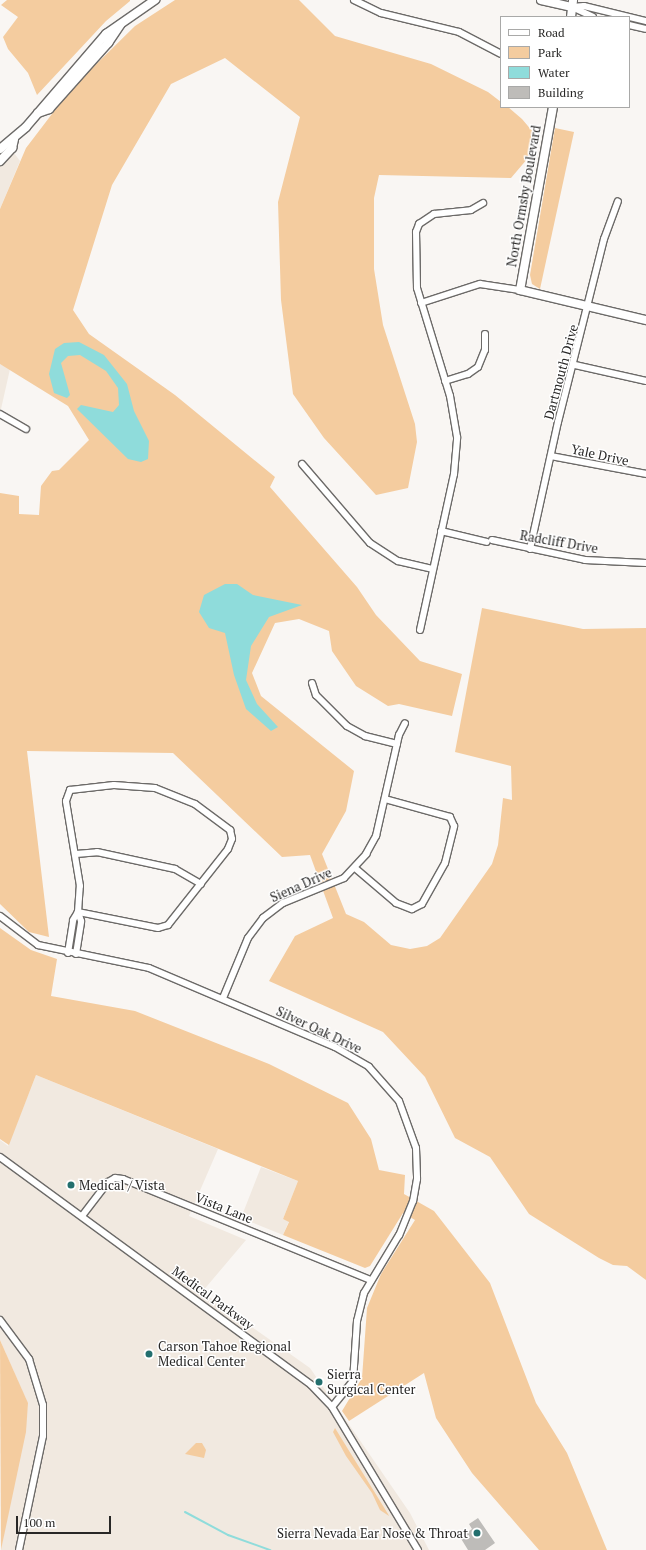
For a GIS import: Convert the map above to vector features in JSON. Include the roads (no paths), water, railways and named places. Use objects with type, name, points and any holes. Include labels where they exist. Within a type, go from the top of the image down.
[{"type":"street","points":[[0,149],[14,139],[38,113],[42,104],[90,51],[145,2],[155,0]]},
{"type":"street","points":[[354,0],[381,13],[459,32],[500,53]]},
{"type":"street","points":[[541,0],[584,6],[625,16]]},
{"type":"street","points":[[571,16],[573,4]]},
{"type":"street","points":[[573,4],[591,16]]},
{"type":"street","points":[[630,17],[646,21]]},
{"type":"street","points":[[630,25],[646,29]]},
{"type":"street","name":"North Ormsby Boulevard","points":[[520,290],[553,108]]},
{"type":"street","points":[[0,160],[12,148],[14,139]]},
{"type":"street","name":"Dartmouth Drive","points":[[530,549],[551,456],[590,307],[604,239],[618,201]]},
{"type":"street","points":[[420,630],[432,569],[454,474],[457,437],[445,380],[420,303],[416,270],[419,224],[434,214],[471,210],[483,203]]},
{"type":"street","points":[[420,303],[480,284],[520,290],[646,320]]},
{"type":"street","points":[[445,380],[468,374],[478,367],[486,350],[485,334]]},
{"type":"street","points":[[576,365],[646,381]]},
{"type":"street","points":[[0,414],[26,429]]},
{"type":"street","name":"Yale Drive","points":[[551,456],[646,474]]},
{"type":"street","points":[[302,464],[370,543],[398,561],[432,569]]},
{"type":"street","name":"Radcliff Drive","points":[[441,531],[585,560],[646,563]]},
{"type":"street","points":[[312,682],[316,695],[347,726],[365,736],[397,744]]},
{"type":"street","name":"Siena Drive","points":[[223,998],[248,938],[263,918],[283,903],[328,886],[355,868],[376,836],[397,744],[405,723]]},
{"type":"street","points":[[76,954],[81,921],[78,912],[76,854],[66,801],[70,790],[114,785],[155,788],[195,804],[231,832],[230,846],[202,884],[164,927],[78,912]]},
{"type":"street","points":[[355,868],[396,903],[412,909],[422,904],[445,863],[454,826],[450,817],[385,799]]},
{"type":"street","points":[[76,854],[97,852],[174,869],[202,884]]},
{"type":"street","points":[[68,953],[73,920],[78,912]]},
{"type":"street","name":"Silver Oak Drive","points":[[0,916],[32,941],[68,953],[149,968],[223,998],[352,1056],[385,1083],[407,1116],[418,1163],[413,1201],[399,1235],[371,1280],[357,1321],[354,1380],[332,1407]]},
{"type":"street","name":"Medical Parkway","points":[[0,1157],[295,1372],[332,1407],[418,1550]]},
{"type":"street","name":"Vista Lane","points":[[82,1216],[108,1182],[115,1178],[123,1179],[371,1280]]},
{"type":"street","points":[[0,1320],[29,1359],[43,1405],[43,1436],[19,1550]]},
{"type":"water","points":[[79,342],[104,355],[127,384],[134,411],[149,441],[148,459],[141,462],[128,459],[77,409],[81,405],[113,412],[119,405],[118,388],[106,371],[80,355],[68,356],[61,363],[70,395],[67,398],[54,393],[49,374],[55,349],[64,343]]},
{"type":"water","points":[[225,584],[237,584],[253,595],[302,605],[269,617],[251,646],[246,680],[257,704],[278,727],[271,731],[246,709],[234,675],[225,633],[209,628],[199,612],[204,595]]},
{"type":"waterway","points":[[185,1512],[228,1535],[270,1550]]},
{"type":"place","name":"Medical / Vista","points":[[71,1185]]},
{"type":"place","name":"Carson Tahoe Regional Medical Center","points":[[149,1354]]},
{"type":"place","name":"Sierra Surgical Center","points":[[319,1382]]},
{"type":"place","name":"Sierra Nevada Ear Nose & Throat","points":[[477,1533]]}]
